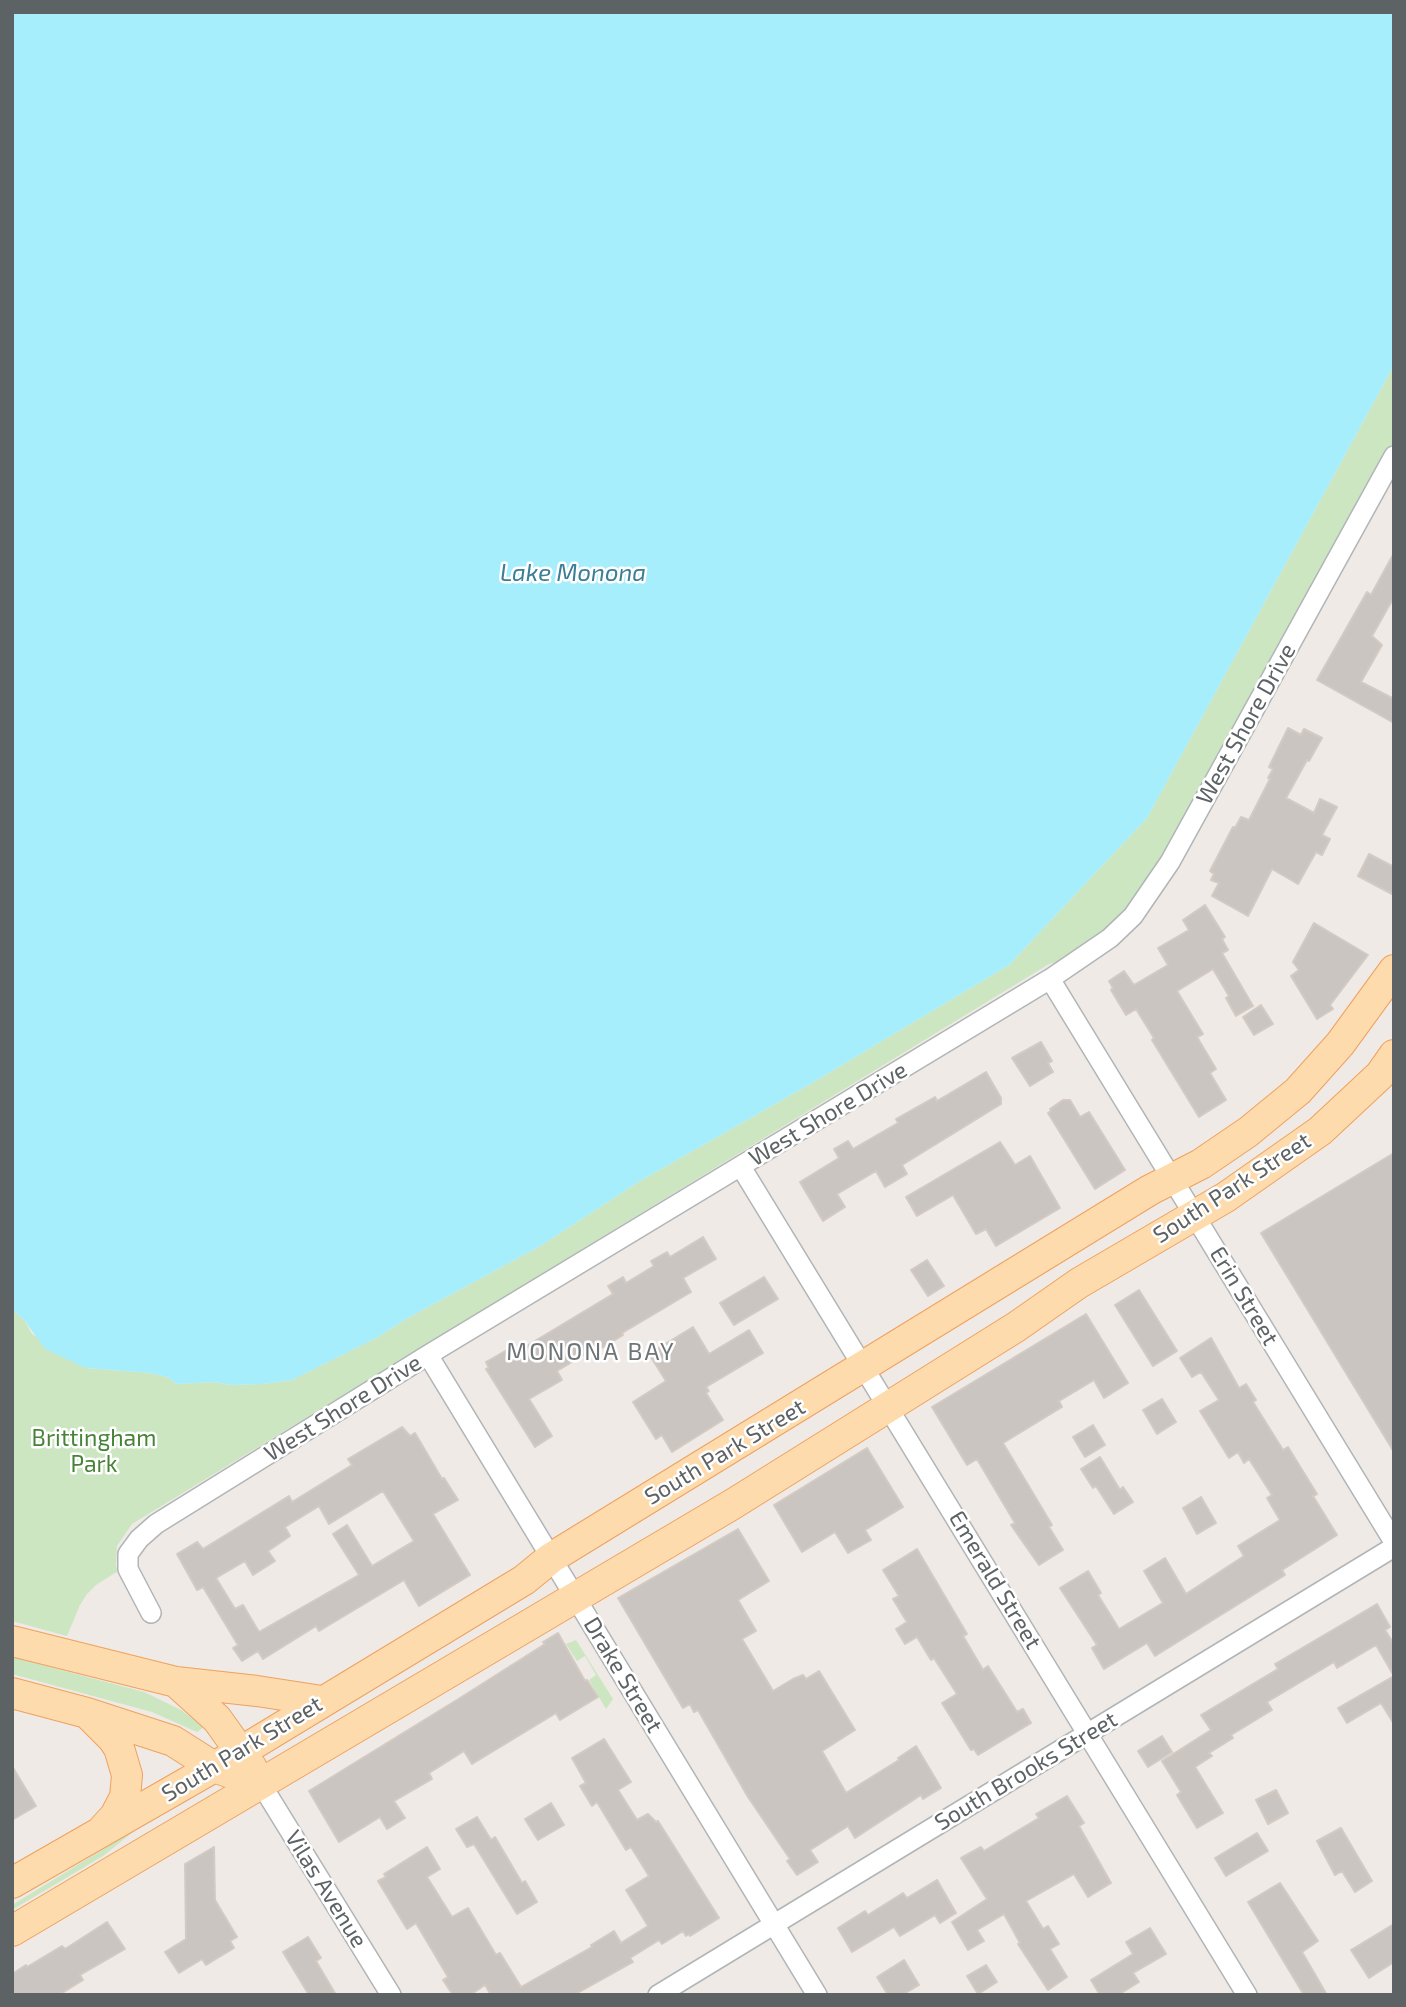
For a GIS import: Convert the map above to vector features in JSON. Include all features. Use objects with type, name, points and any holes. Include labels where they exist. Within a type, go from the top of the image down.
[{"type":"main road","name":"South Park Street","points":[[12,1884],[242,1751],[524,1580],[551,1558],[1150,1190],[1201,1164],[1248,1132],[1298,1091],[1340,1044],[1394,970]]},
{"type":"main road","name":"South Park Street","points":[[12,1931],[733,1504],[1016,1327],[1079,1283],[1226,1197],[1321,1131],[1380,1075],[1394,1055]]},
{"type":"main road","points":[[12,1641],[176,1682],[257,1690],[322,1701]]},
{"type":"main road","points":[[176,1682],[217,1719],[242,1751],[261,1784]]},
{"type":"main road","points":[[12,1693],[87,1713],[173,1741],[214,1767],[261,1784]]},
{"type":"main road","points":[[87,1713],[113,1738],[126,1767],[128,1781],[121,1806],[96,1836]]},
{"type":"street","name":"West Shore Drive","points":[[151,1613],[128,1569],[128,1554],[139,1539],[156,1524],[428,1355],[1050,979],[1110,938],[1133,916],[1160,880],[1394,456]]},
{"type":"street","name":"Erin Street","points":[[1050,979],[1394,1542]]},
{"type":"street","name":"Emerald Street","points":[[741,1167],[1247,1995]]},
{"type":"street","name":"Drake Street","points":[[428,1355],[817,1995]]},
{"type":"street","name":"South Brooks Street","points":[[658,1995],[1394,1547]]},
{"type":"street","name":"Vilas Avenue","points":[[261,1784],[391,1995]]},
{"type":"green space","name":"Brittingham Park","points":[[1394,365],[1394,456],[1170,862],[1087,955],[1049,964],[132,1524],[117,1546],[118,1571],[87,1594],[67,1636],[12,1621],[12,1309],[25,1321],[32,1334],[86,1368],[150,1373],[167,1377],[177,1384],[262,1384],[292,1380],[378,1337],[542,1245],[640,1181],[812,1083],[1009,965],[1147,818]]},
{"type":"green space","points":[[576,1640],[613,1699],[606,1709],[589,1680],[596,1675],[585,1656],[577,1661],[566,1644]]},
{"type":"green space","points":[[12,1657],[144,1692],[181,1710],[204,1727],[197,1732],[152,1712],[12,1674]]},
{"type":"green space","points":[[138,1828],[103,1856],[12,1910],[12,1905]]},
{"type":"water","name":"Lake Monona","points":[[12,12],[1394,12],[1394,365],[1147,818],[1009,965],[812,1083],[640,1181],[542,1245],[378,1337],[292,1380],[262,1384],[177,1384],[167,1377],[150,1373],[86,1368],[45,1349],[25,1321],[12,1309]]},
{"type":"building","points":[[1394,553],[1394,597],[1372,636],[1382,645],[1361,682],[1394,699],[1394,723],[1317,680],[1367,592],[1371,595]]},
{"type":"building","points":[[1288,728],[1301,735],[1304,729],[1322,738],[1286,798],[1314,813],[1320,799],[1337,807],[1322,835],[1330,839],[1322,855],[1316,852],[1298,884],[1272,869],[1248,916],[1212,896],[1219,883],[1211,880],[1214,874],[1210,871],[1233,827],[1235,828],[1241,817],[1249,820],[1270,779],[1268,778],[1273,769],[1269,767]]},
{"type":"building","points":[[1369,854],[1394,867],[1394,895],[1358,876]]},
{"type":"building","points":[[1205,905],[1225,937],[1222,939],[1228,950],[1222,953],[1253,1006],[1236,1016],[1226,998],[1229,996],[1213,969],[1177,991],[1203,1034],[1197,1037],[1216,1069],[1210,1073],[1226,1100],[1199,1117],[1136,1009],[1126,1015],[1111,990],[1113,988],[1109,981],[1124,971],[1134,985],[1168,965],[1158,948],[1189,930],[1183,920]]},
{"type":"building","points":[[1314,923],[1368,955],[1330,1005],[1333,1009],[1317,1019],[1291,976],[1299,970],[1293,962]]},
{"type":"building","points":[[1261,1005],[1273,1024],[1254,1035],[1243,1017]]},
{"type":"building","points":[[1041,1042],[1052,1061],[1048,1063],[1053,1072],[1030,1086],[1012,1058]]},
{"type":"building","points":[[986,1072],[1001,1098],[1001,1104],[902,1165],[907,1174],[885,1187],[876,1171],[837,1194],[845,1207],[823,1221],[800,1182],[839,1158],[834,1149],[848,1141],[853,1149],[898,1123],[896,1119],[935,1097],[937,1101]]},
{"type":"building","points":[[1063,1100],[1070,1100],[1080,1117],[1089,1112],[1125,1170],[1095,1189],[1048,1113]]},
{"type":"building","points":[[1000,1142],[1015,1165],[1030,1156],[1060,1208],[996,1246],[986,1229],[976,1234],[953,1195],[917,1216],[906,1197]]},
{"type":"building","points":[[1394,1153],[1394,1452],[1261,1233]]},
{"type":"building","points":[[703,1237],[716,1259],[683,1278],[691,1292],[602,1348],[600,1345],[557,1371],[562,1380],[529,1399],[552,1436],[535,1447],[486,1369],[489,1368],[486,1362],[507,1350],[510,1356],[613,1294],[608,1286],[623,1277],[626,1283],[654,1266],[651,1261],[667,1252],[670,1257]]},
{"type":"building","points":[[927,1260],[944,1286],[928,1296],[911,1270]]},
{"type":"building","points":[[764,1277],[778,1299],[734,1325],[720,1303]]},
{"type":"building","points":[[1139,1290],[1177,1351],[1153,1366],[1115,1305]]},
{"type":"building","points":[[1086,1314],[1128,1383],[1104,1398],[1094,1380],[1059,1401],[1062,1407],[1003,1443],[1052,1525],[1049,1527],[1063,1550],[1039,1565],[1011,1525],[1015,1523],[977,1459],[967,1465],[932,1407]]},
{"type":"building","points":[[693,1327],[709,1354],[749,1330],[763,1353],[706,1387],[709,1391],[706,1393],[723,1420],[672,1452],[662,1435],[656,1439],[633,1402],[666,1381],[649,1354]]},
{"type":"building","points":[[1211,1338],[1239,1388],[1246,1384],[1256,1400],[1253,1402],[1283,1450],[1288,1447],[1317,1494],[1313,1496],[1337,1535],[1282,1570],[1285,1575],[1155,1656],[1147,1643],[1104,1669],[1092,1648],[1097,1645],[1060,1588],[1088,1571],[1101,1593],[1098,1595],[1119,1629],[1163,1603],[1144,1571],[1165,1558],[1186,1594],[1244,1556],[1238,1546],[1280,1520],[1267,1498],[1272,1495],[1249,1459],[1244,1463],[1238,1452],[1229,1458],[1200,1411],[1219,1400],[1201,1372],[1192,1377],[1180,1358]]},
{"type":"building","points":[[1162,1399],[1176,1422],[1157,1434],[1143,1410]]},
{"type":"building","points":[[1093,1425],[1105,1445],[1085,1457],[1073,1437]]},
{"type":"building","points":[[402,1427],[410,1436],[415,1433],[442,1479],[444,1478],[458,1500],[433,1514],[470,1575],[419,1606],[404,1580],[319,1631],[316,1626],[263,1659],[258,1651],[242,1661],[233,1648],[238,1645],[203,1587],[197,1590],[177,1554],[197,1542],[203,1549],[289,1496],[292,1502],[352,1465],[348,1459]],"holes":[[[383,1491],[414,1541],[372,1566],[347,1525],[333,1534],[359,1575],[259,1632],[243,1605],[235,1609],[216,1578],[245,1561],[253,1575],[275,1561],[268,1551],[290,1536],[285,1527],[319,1506],[329,1524]]]},
{"type":"building","points":[[867,1448],[903,1507],[865,1530],[871,1540],[848,1553],[835,1532],[802,1552],[774,1505]]},
{"type":"building","points":[[1100,1457],[1120,1490],[1123,1487],[1133,1502],[1114,1514],[1081,1469]]},
{"type":"building","points":[[1201,1497],[1216,1523],[1197,1534],[1183,1508]]},
{"type":"building","points":[[738,1529],[769,1581],[738,1600],[756,1631],[742,1639],[773,1691],[793,1679],[803,1675],[806,1679],[819,1671],[855,1730],[822,1751],[846,1793],[899,1760],[898,1758],[916,1746],[941,1788],[923,1799],[921,1795],[855,1838],[848,1826],[810,1850],[818,1862],[797,1875],[787,1861],[790,1859],[748,1797],[698,1710],[694,1712],[690,1704],[683,1708],[618,1598]]},
{"type":"building","points":[[917,1549],[967,1634],[963,1636],[983,1670],[988,1666],[1017,1712],[1023,1709],[1031,1723],[978,1755],[974,1749],[971,1750],[942,1703],[957,1694],[934,1658],[931,1660],[917,1637],[905,1644],[896,1629],[907,1622],[893,1599],[899,1596],[883,1570]]},
{"type":"building","points":[[1377,1604],[1390,1627],[1385,1630],[1394,1644],[1394,1676],[1376,1645],[1337,1668],[1334,1662],[1267,1702],[1272,1710],[1231,1735],[1233,1738],[1209,1753],[1212,1756],[1195,1767],[1223,1813],[1197,1828],[1177,1795],[1181,1792],[1162,1761],[1211,1730],[1201,1715],[1278,1669],[1275,1664]]},
{"type":"building","points":[[558,1633],[585,1681],[587,1680],[598,1697],[560,1720],[556,1713],[472,1764],[464,1751],[429,1773],[432,1779],[394,1801],[405,1818],[387,1829],[380,1817],[339,1842],[309,1791],[460,1698]]},
{"type":"building","points":[[1394,1676],[1394,1724],[1381,1703],[1347,1723],[1338,1708]]},
{"type":"building","points":[[1162,1736],[1172,1752],[1148,1767],[1138,1751]]},
{"type":"building","points":[[604,1739],[631,1782],[618,1790],[637,1820],[648,1814],[658,1821],[719,1918],[690,1936],[686,1936],[683,1931],[662,1944],[659,1940],[630,1958],[633,1962],[574,1995],[491,1995],[485,1985],[470,1995],[453,1995],[443,1980],[448,1977],[416,1923],[407,1929],[378,1881],[386,1877],[384,1874],[427,1847],[440,1869],[427,1877],[452,1917],[468,1908],[496,1955],[500,1953],[521,1987],[592,1947],[591,1945],[614,1931],[621,1943],[648,1926],[626,1890],[649,1876],[631,1847],[626,1850],[597,1802],[592,1806],[580,1786],[586,1783],[572,1758]]},
{"type":"building","points":[[12,1766],[36,1806],[12,1820]]},
{"type":"building","points":[[1276,1790],[1288,1813],[1268,1824],[1256,1800]]},
{"type":"building","points":[[1067,1796],[1084,1823],[1079,1826],[1111,1883],[1088,1897],[1074,1874],[1026,1901],[1043,1929],[1048,1926],[1059,1944],[1050,1949],[1067,1977],[1048,1990],[1018,1944],[1020,1943],[1004,1914],[977,1930],[984,1941],[968,1950],[952,1922],[987,1899],[961,1858],[981,1847],[984,1851],[1039,1818],[1036,1814]]},
{"type":"building","points":[[551,1803],[564,1825],[538,1840],[525,1819]]},
{"type":"building","points":[[477,1817],[491,1840],[495,1837],[522,1883],[525,1881],[537,1902],[517,1914],[474,1844],[467,1847],[456,1829]]},
{"type":"building","points":[[1341,1828],[1372,1881],[1355,1892],[1342,1871],[1335,1875],[1317,1841]]},
{"type":"building","points":[[1257,1833],[1268,1851],[1226,1876],[1215,1858]]},
{"type":"building","points":[[214,1847],[215,1900],[237,1937],[230,1941],[234,1948],[206,1965],[202,1959],[179,1973],[165,1952],[186,1939],[185,1864]]},
{"type":"building","points":[[937,1880],[956,1913],[940,1923],[935,1915],[900,1936],[894,1927],[852,1952],[838,1928],[865,1911],[868,1915],[903,1893],[907,1898]]},
{"type":"building","points":[[1280,1883],[1318,1941],[1302,1952],[1327,1995],[1304,1995],[1248,1902]]},
{"type":"building","points":[[107,1922],[125,1949],[80,1975],[83,1980],[59,1995],[12,1995],[12,1974],[62,1946],[65,1949]]},
{"type":"building","points":[[1394,1924],[1394,1962],[1369,1978],[1351,1950]]},
{"type":"building","points":[[1150,1928],[1166,1954],[1133,1973],[1139,1982],[1118,1995],[1100,1995],[1091,1980],[1133,1954],[1126,1942]]},
{"type":"building","points":[[308,1937],[321,1958],[316,1961],[336,1995],[309,1995],[283,1952]]},
{"type":"building","points":[[904,1960],[919,1985],[902,1995],[888,1995],[877,1977]]},
{"type":"building","points":[[986,1965],[997,1982],[978,1994],[967,1976]]},
{"type":"district","name":"MONONA BAY","points":[[591,1352]]}]
